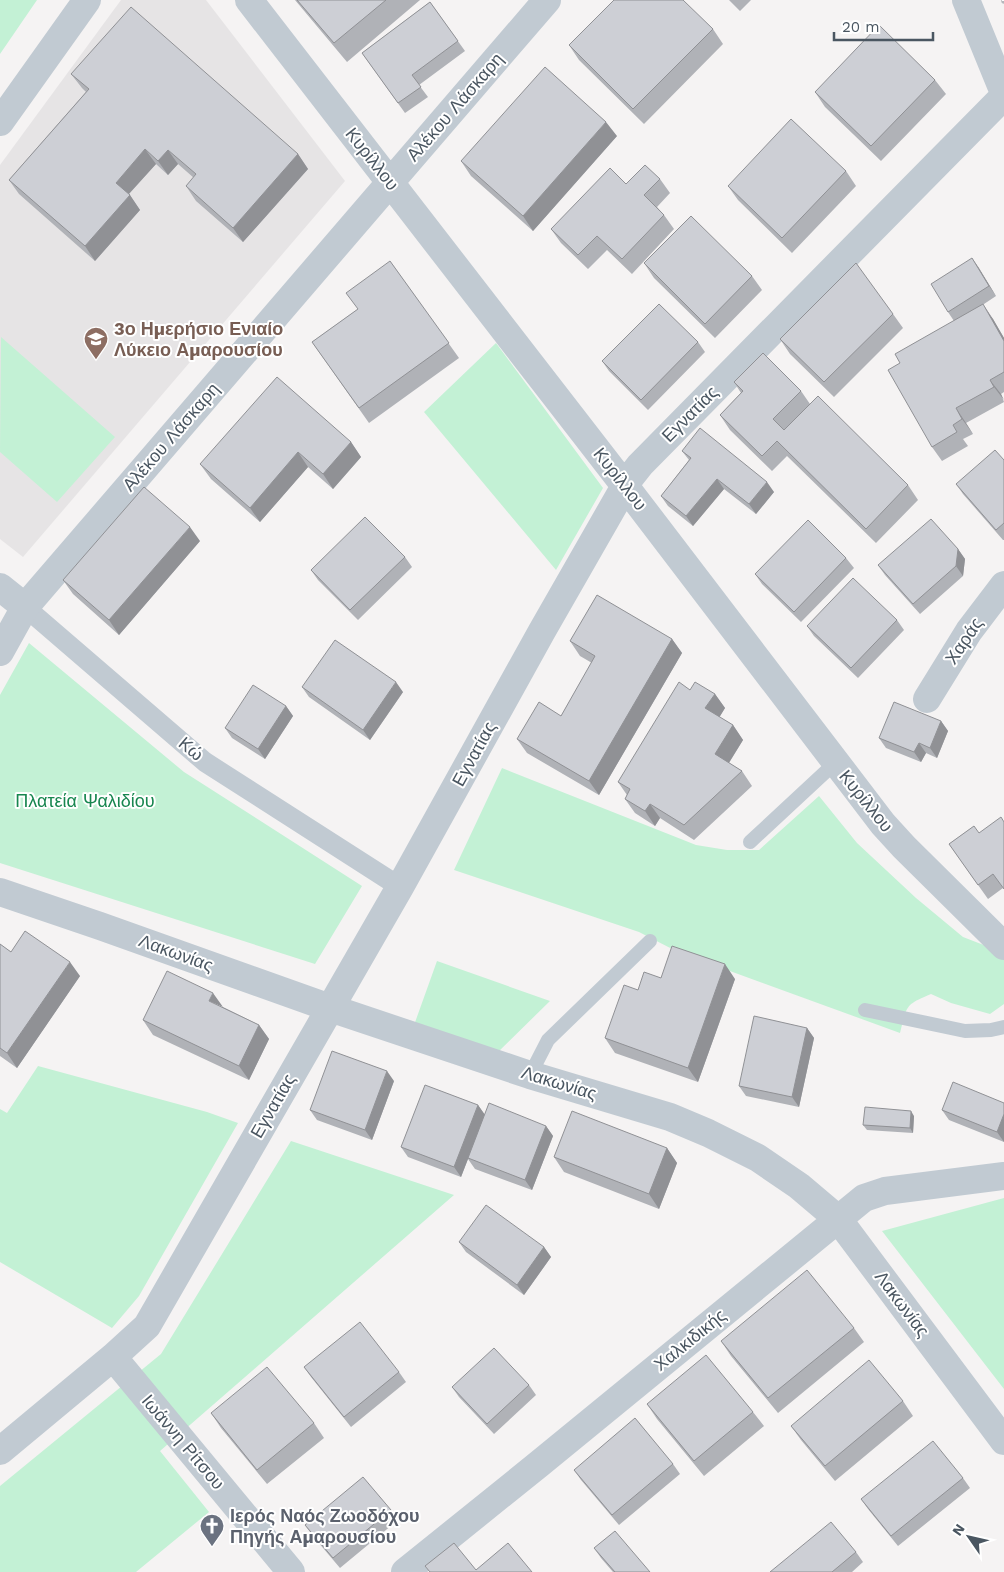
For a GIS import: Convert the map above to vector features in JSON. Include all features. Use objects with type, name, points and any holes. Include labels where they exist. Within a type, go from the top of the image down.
[{"type":"street","points":[[0,122],[87,0]]},
{"type":"street","name":"Κυρίλλου","points":[[249,0],[625,486],[883,824],[1004,946]]},
{"type":"street","name":"Αλέκου Λάσκαρη","points":[[0,652],[25,607],[547,0]]},
{"type":"street","points":[[966,0],[1004,95]]},
{"type":"street","name":"Εγνατίας","points":[[0,1451],[112,1358],[147,1326],[400,887],[625,486],[640,465],[1004,95]]},
{"type":"street","name":"Χαράς","points":[[926,699],[970,631],[1004,585]]},
{"type":"street","name":"Κώ","points":[[0,587],[205,762],[400,887]]},
{"type":"street","name":"Λακωνίας","points":[[0,892],[330,1008],[530,1075],[670,1117],[708,1133],[758,1158],[791,1180],[838,1219],[1004,1441]]},
{"type":"street","name":"Χαλκιδικής","points":[[405,1572],[864,1198],[873,1194],[1004,1176]]},
{"type":"street","name":"Ιωάννη Ρίτσου","points":[[112,1358],[291,1572]]},
{"type":"lane","points":[[750,842],[835,762]]},
{"type":"lane","points":[[530,1075],[548,1040],[650,941]]},
{"type":"lane","points":[[865,1010],[965,1030],[991,1030],[1004,1027]]},
{"type":"shaded area","name":"3ο Ημερήσιο Ενιαίο Λύκειο Αμαρουσίου","points":[[121,0],[206,0],[345,181],[23,557],[0,539],[0,165]]},
{"type":"green space","points":[[0,0],[37,0],[0,54]]},
{"type":"green space","points":[[1,337],[115,437],[57,502],[0,452]]},
{"type":"green space","points":[[496,343],[603,488],[556,570],[424,412]]},
{"type":"green space","name":"Πλατεία Ψαλιδίου","points":[[29,643],[184,772],[362,886],[315,964],[0,863],[0,695]]},
{"type":"green space","points":[[502,768],[696,845],[727,850],[759,850],[819,796],[857,843],[916,898],[963,937],[994,949],[1004,958],[1004,1004],[990,1014],[951,1003],[931,994],[908,1007],[900,1033],[678,952],[639,932],[454,870]]},
{"type":"green space","points":[[437,961],[550,1001],[495,1055],[413,1028]]},
{"type":"green space","points":[[38,1066],[207,1112],[238,1123],[139,1296],[112,1328],[0,1262],[0,1109],[7,1113]]},
{"type":"green space","points":[[291,1141],[454,1195],[160,1451],[209,1512],[136,1572],[0,1572],[0,1486],[161,1354]]},
{"type":"green space","points":[[1004,1198],[1004,1389],[882,1231]]},
{"type":"building","points":[[297,0],[386,0],[334,43]]},
{"type":"building","points":[[614,0],[683,0],[713,29],[633,109],[569,45]]},
{"type":"building","points":[[430,2],[458,41],[412,75],[421,87],[398,103],[362,53]]},
{"type":"building","points":[[131,7],[298,154],[233,228],[186,186],[196,174],[168,150],[158,161],[145,149],[116,183],[130,195],[85,246],[9,180],[89,89],[71,74]]},
{"type":"building","points":[[879,25],[935,80],[871,146],[815,92]]},
{"type":"building","points":[[545,67],[606,122],[523,216],[461,161]]},
{"type":"building","points":[[791,119],[846,171],[782,238],[728,186]]},
{"type":"building","points":[[645,165],[660,179],[644,195],[664,215],[622,259],[597,236],[578,255],[551,229],[610,168],[626,184]]},
{"type":"building","points":[[691,216],[752,276],[705,324],[644,263]]},
{"type":"building","points":[[972,258],[989,286],[948,312],[931,284]]},
{"type":"building","points":[[390,261],[449,343],[359,408],[312,342],[358,309],[346,293]]},
{"type":"building","points":[[856,263],[893,314],[824,382],[780,339]]},
{"type":"building","points":[[659,304],[698,342],[641,400],[602,361]]},
{"type":"building","points":[[983,304],[1004,341],[1004,372],[990,380],[994,387],[956,408],[962,419],[953,425],[957,432],[932,447],[888,370],[900,363],[895,354]]},
{"type":"building","points":[[763,353],[801,391],[773,419],[784,430],[818,396],[908,485],[866,529],[777,441],[762,456],[720,415],[743,391],[734,382]]},
{"type":"building","points":[[277,377],[351,442],[323,474],[298,452],[250,508],[200,464]]},
{"type":"building","points":[[700,428],[767,482],[749,504],[717,479],[686,516],[661,496],[691,458],[682,451]]},
{"type":"building","points":[[995,450],[1004,460],[1004,523],[996,530],[956,484]]},
{"type":"building","points":[[144,487],[190,527],[109,620],[63,580]]},
{"type":"building","points":[[365,517],[405,557],[350,610],[311,570]]},
{"type":"building","points":[[931,519],[958,549],[956,566],[913,604],[878,565]]},
{"type":"building","points":[[808,520],[846,558],[794,612],[755,574]]},
{"type":"building","points":[[853,578],[897,620],[851,668],[807,626]]},
{"type":"building","points":[[597,595],[672,639],[589,781],[517,739],[539,702],[561,716],[595,656],[570,641]]},
{"type":"building","points":[[335,640],[396,682],[363,730],[302,687]]},
{"type":"building","points":[[679,682],[690,690],[695,682],[715,694],[705,708],[733,725],[715,754],[742,771],[684,825],[650,804],[645,811],[625,799],[630,789],[618,782]]},
{"type":"building","points":[[253,685],[286,706],[258,749],[225,728]]},
{"type":"building","points":[[894,702],[941,721],[930,748],[919,743],[914,752],[879,738]]},
{"type":"building","points":[[1001,817],[1004,822],[1004,889],[993,874],[978,885],[949,844],[974,826],[979,833]]},
{"type":"building","points":[[25,931],[70,962],[7,1053],[0,1048],[0,944],[11,952]]},
{"type":"building","points":[[672,946],[725,964],[688,1068],[605,1038],[624,985],[638,990],[644,972],[661,978]]},
{"type":"building","points":[[167,971],[213,993],[209,1001],[259,1025],[239,1066],[143,1020]]},
{"type":"building","points":[[754,1016],[807,1028],[792,1097],[739,1086]]},
{"type":"building","points":[[332,1051],[387,1071],[365,1130],[310,1110]]},
{"type":"building","points":[[953,1082],[1004,1103],[1004,1114],[997,1132],[942,1110]]},
{"type":"building","points":[[425,1085],[478,1105],[454,1167],[401,1147]]},
{"type":"building","points":[[489,1103],[546,1126],[525,1180],[468,1158]]},
{"type":"building","points":[[865,1107],[911,1111],[910,1128],[863,1125]]},
{"type":"building","points":[[572,1111],[667,1148],[649,1194],[554,1157]]},
{"type":"building","points":[[486,1205],[544,1247],[517,1285],[459,1242]]},
{"type":"building","points":[[807,1270],[854,1328],[768,1398],[721,1341]]},
{"type":"building","points":[[360,1322],[399,1372],[344,1417],[304,1367]]},
{"type":"building","points":[[494,1348],[529,1385],[487,1424],[452,1387]]},
{"type":"building","points":[[706,1355],[753,1412],[694,1461],[647,1404]]},
{"type":"building","points":[[869,1360],[903,1401],[825,1466],[791,1426]]},
{"type":"building","points":[[267,1367],[314,1423],[257,1470],[211,1413]]},
{"type":"building","points":[[635,1418],[673,1464],[612,1515],[574,1470]]},
{"type":"building","points":[[933,1441],[963,1478],[891,1536],[861,1499]]},
{"type":"building","points":[[363,1477],[391,1510],[333,1558],[305,1525]]},
{"type":"building","points":[[831,1522],[856,1552],[832,1572],[770,1572]]},
{"type":"building","points":[[615,1531],[650,1572],[615,1572],[594,1548]]},
{"type":"building","points":[[454,1543],[476,1570],[508,1543],[532,1572],[430,1572],[425,1566]]},
{"type":"place","name":"3ο Ημερήσιο Ενιαίο Λύκειο Αμαρουσίου","points":[[96,360]]},
{"type":"place","name":"Ιερός Ναός Ζωοδόχου Πηγής Αμαρουσίου","points":[[212,1547]]}]
